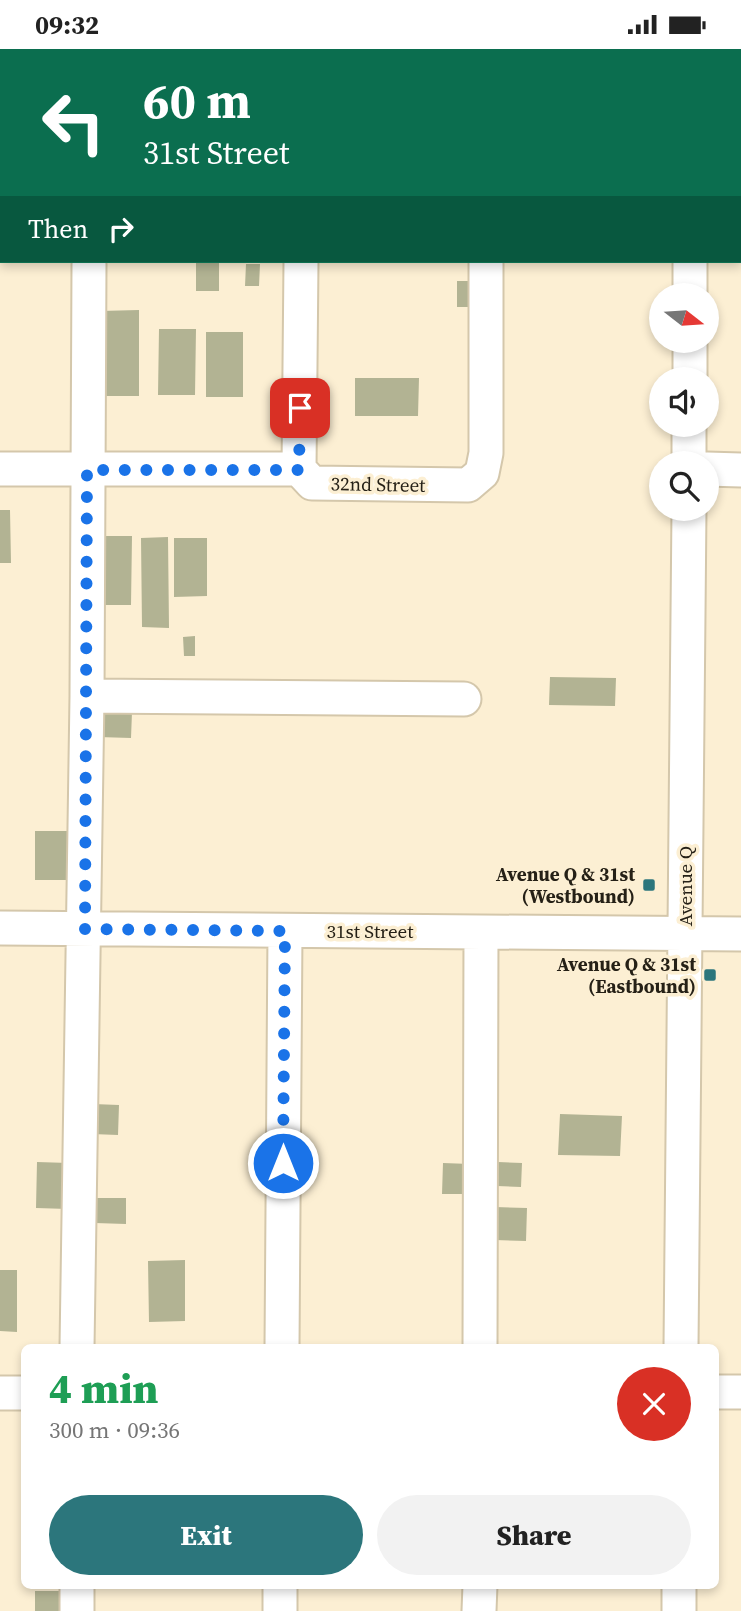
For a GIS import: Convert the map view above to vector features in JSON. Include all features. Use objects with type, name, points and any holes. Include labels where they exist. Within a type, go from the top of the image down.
[{"type":"street","points":[[299,470],[301,263]]},
{"type":"street","name":"32nd Street","points":[[0,469],[299,470],[312,483],[468,485],[482,474],[486,453],[486,263]]},
{"type":"street","points":[[690,263],[690,283]]},
{"type":"street","points":[[77,1344],[85,929],[89,264]]},
{"type":"street","points":[[719,469],[741,470]]},
{"type":"street","name":"Avenue Q","points":[[681,1344],[689,521]]},
{"type":"street","points":[[87,696],[464,699]]},
{"type":"street","name":"31st Street","points":[[0,928],[741,934]]},
{"type":"street","points":[[282,1344],[285,931]]},
{"type":"street","points":[[480,1344],[481,932]]},
{"type":"street","points":[[719,1392],[741,1392]]},
{"type":"street","points":[[0,1393],[21,1393]]},
{"type":"street","points":[[77,1589],[77,1611]]},
{"type":"street","points":[[280,1589],[280,1611]]},
{"type":"street","points":[[480,1589],[480,1611]]},
{"type":"street","points":[[679,1589],[679,1611]]},
{"type":"building","points":[[196,263],[219,263],[219,291],[196,291]]},
{"type":"building","points":[[246,264],[260,264],[259,286],[245,286]]},
{"type":"building","points":[[457,281],[478,281],[478,307],[457,307]]},
{"type":"building","points":[[139,310],[139,396],[101,396],[100,311]]},
{"type":"building","points":[[159,329],[196,329],[195,395],[158,395]]},
{"type":"building","points":[[206,332],[243,332],[243,397],[206,397]]},
{"type":"building","points":[[355,378],[419,378],[418,416],[355,416]]},
{"type":"building","points":[[0,510],[10,510],[11,563],[0,563]]},
{"type":"building","points":[[98,536],[132,536],[131,605],[97,605]]},
{"type":"building","points":[[168,537],[169,628],[142,627],[141,538]]},
{"type":"building","points":[[174,538],[207,538],[207,596],[174,597]]},
{"type":"building","points":[[195,636],[195,656],[184,656],[183,637]]},
{"type":"building","points":[[550,677],[616,678],[615,706],[549,705]]},
{"type":"building","points":[[99,711],[132,712],[131,738],[98,737]]},
{"type":"building","points":[[35,831],[72,831],[72,880],[35,880]]},
{"type":"building","points":[[93,1104],[119,1105],[118,1135],[92,1134]]},
{"type":"building","points":[[560,1114],[622,1116],[620,1156],[558,1155]]},
{"type":"building","points":[[37,1162],[69,1163],[68,1209],[36,1208]]},
{"type":"building","points":[[498,1162],[522,1163],[521,1187],[497,1186]]},
{"type":"building","points":[[443,1163],[470,1164],[469,1194],[442,1194]]},
{"type":"building","points":[[95,1198],[126,1198],[126,1224],[95,1223]]},
{"type":"building","points":[[495,1207],[527,1208],[526,1241],[495,1240]]},
{"type":"building","points":[[185,1260],[185,1321],[149,1322],[148,1261]]},
{"type":"building","points":[[0,1270],[17,1270],[17,1332],[0,1331]]},
{"type":"building","points":[[35,1591],[68,1591],[68,1611],[35,1611]]},
{"type":"place","name":"Avenue Q & 31st (Westbound)","points":[[649,885]]},
{"type":"place","name":"Avenue Q & 31st (Eastbound)","points":[[710,975]]},
{"type":"route","points":[[283,1163],[285,931],[85,929],[87,470],[299,470],[300,408]]}]
